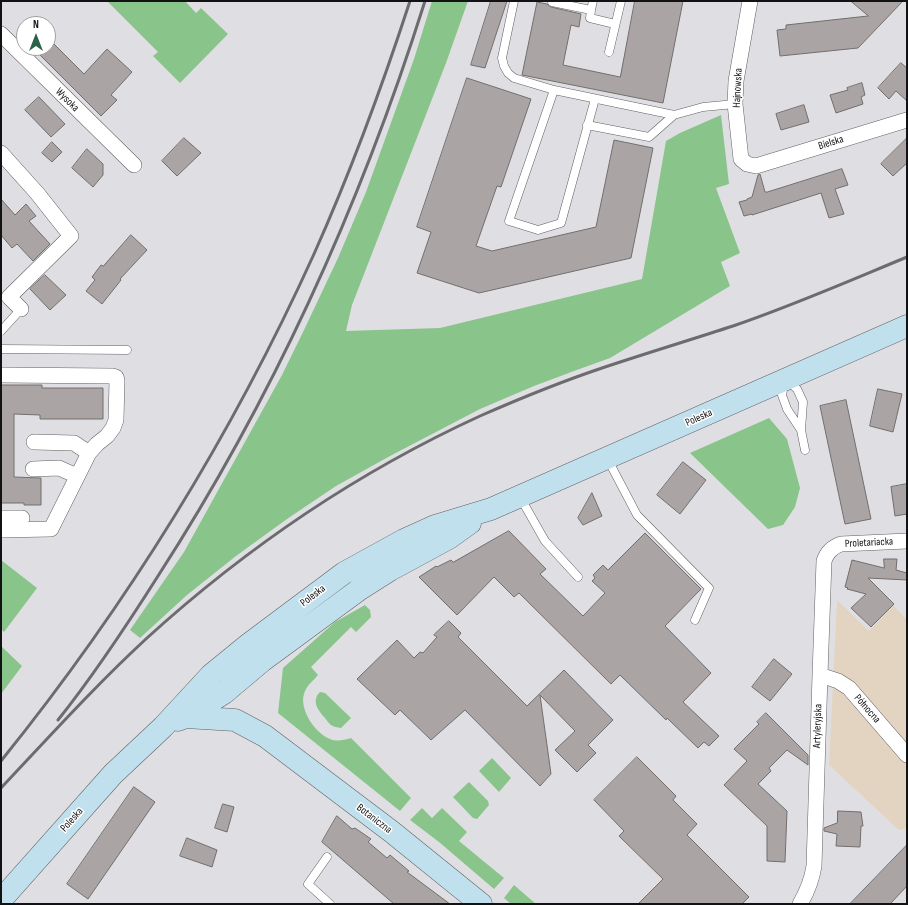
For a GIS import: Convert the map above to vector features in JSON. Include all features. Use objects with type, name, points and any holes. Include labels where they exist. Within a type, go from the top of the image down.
[{"type":"main road","name":"Poleska","points":[[9,897],[113,774],[163,727],[211,674],[344,573],[404,540],[435,526],[491,509],[520,497],[907,326]]},
{"type":"main road","name":"Poleska","points":[[163,727],[186,717],[224,693],[262,661],[360,589],[390,570],[449,538],[491,509]]},
{"type":"main road","name":"Botaniczna","points":[[211,674],[224,693],[235,720]]},
{"type":"main road","name":"Botaniczna","points":[[224,693],[251,714],[265,736]]},
{"type":"main road","name":"Botaniczna","points":[[186,717],[235,720],[265,736],[392,832],[481,904]]},
{"type":"street","name":"Hajnowska","points":[[750,1],[737,75],[735,104],[741,159],[747,164],[756,166]]},
{"type":"street","name":"Wysoka","points":[[1,34],[134,165]]},
{"type":"street","name":"Bielska","points":[[756,166],[907,120]]},
{"type":"street","points":[[1,153],[37,193],[71,236],[9,297],[21,309]]},
{"type":"street","points":[[1,375],[112,376],[116,377],[117,380],[116,420],[113,428],[107,436],[89,453],[50,529],[1,530]]},
{"type":"street","points":[[34,442],[74,443],[89,453]]},
{"type":"street","points":[[33,469],[59,468],[77,476]]},
{"type":"street","points":[[1,518],[22,518]]},
{"type":"street","name":"Proletariacka","points":[[832,548],[841,544],[907,541]]},
{"type":"street","name":"Artyleryjska","points":[[800,904],[809,887],[814,866],[824,562],[828,552],[832,548]]},
{"type":"street","name":"Północna","points":[[820,674],[838,681],[849,688],[907,755]]},
{"type":"lane","points":[[514,1],[502,58],[508,73],[514,78],[554,90],[674,115]]},
{"type":"lane","points":[[552,1],[591,10]]},
{"type":"lane","points":[[593,1],[590,18],[615,24]]},
{"type":"lane","points":[[609,52],[621,1]]},
{"type":"lane","points":[[554,90],[508,221],[538,230],[561,223],[595,99]]},
{"type":"lane","points":[[587,124],[648,137],[674,115],[703,107],[735,104]]},
{"type":"lane","points":[[1,331],[21,309]]},
{"type":"lane","points":[[1,349],[126,350]]},
{"type":"lane","points":[[801,430],[786,409],[782,395],[785,379],[797,389],[803,402],[801,430],[805,450]]},
{"type":"lane","points":[[607,458],[637,515],[709,588],[695,620]]},
{"type":"lane","points":[[520,497],[545,541],[578,577]]},
{"type":"lane","points":[[327,857],[308,884],[330,904]]},
{"type":"shaded area","points":[[837,600],[869,631],[893,605],[907,620],[907,828],[899,830],[829,765]]},
{"type":"green space","points":[[107,1],[185,1],[196,13],[201,8],[228,34],[180,83],[153,56],[158,52]]},
{"type":"green space","points":[[432,1],[468,1],[446,63],[352,305],[346,331],[440,328],[642,279],[666,141],[680,133],[721,115],[729,184],[716,188],[740,253],[721,262],[730,286],[610,358],[534,386],[480,409],[336,486],[236,556],[187,595],[140,638],[130,630],[184,552],[282,375],[338,258],[366,192],[414,59]]},
{"type":"green space","points":[[769,418],[787,439],[800,488],[795,507],[783,525],[768,529],[690,453]]},
{"type":"green space","points":[[1,560],[37,588],[4,632],[1,629]]},
{"type":"green space","points":[[365,605],[370,610],[371,617],[356,632],[351,627],[311,667],[318,675],[305,691],[303,700],[304,707],[310,721],[319,732],[330,739],[335,740],[351,738],[411,798],[400,811],[278,713],[283,668],[335,622]]},
{"type":"green space","points":[[1,646],[22,666],[1,694]]},
{"type":"green space","points":[[320,692],[325,693],[351,718],[341,728],[330,724],[318,709],[316,699]]},
{"type":"green space","points":[[492,758],[511,778],[499,792],[479,771]]},
{"type":"green space","points":[[469,782],[488,801],[489,805],[477,819],[473,818],[453,797]]},
{"type":"green space","points":[[422,808],[432,818],[442,808],[467,832],[459,841],[504,878],[494,889],[439,842],[410,820]]},
{"type":"green space","points":[[514,885],[536,904],[511,904],[504,898]]},
{"type":"building","points":[[491,1],[507,1],[485,68],[471,65]]},
{"type":"building","points":[[635,1],[683,1],[663,103],[522,75],[537,2],[581,14],[579,27],[571,25],[563,65],[620,77]]},
{"type":"building","points":[[851,1],[903,1],[858,48],[780,56],[777,30],[786,29],[786,25],[868,16]]},
{"type":"building","points":[[56,46],[84,74],[107,49],[132,72],[111,95],[117,100],[101,116],[41,56],[56,56]]},
{"type":"building","points":[[901,63],[907,68],[907,101],[896,91],[889,99],[878,88]]},
{"type":"building","points":[[467,78],[531,99],[501,187],[497,186],[476,246],[492,251],[596,227],[614,140],[653,148],[631,258],[479,293],[417,273],[431,232],[417,227]]},
{"type":"building","points":[[862,83],[865,95],[861,97],[863,104],[836,113],[830,95],[848,90],[847,88]]},
{"type":"building","points":[[39,97],[65,124],[51,137],[25,110]]},
{"type":"building","points":[[804,105],[809,122],[781,130],[776,114]]},
{"type":"building","points":[[184,138],[201,153],[177,176],[162,161]]},
{"type":"building","points":[[907,138],[907,163],[893,176],[881,164]]},
{"type":"building","points":[[52,142],[62,152],[52,162],[42,153]]},
{"type":"building","points":[[87,149],[103,164],[103,175],[93,187],[72,168]]},
{"type":"building","points":[[842,169],[848,185],[835,189],[844,214],[829,218],[821,193],[752,215],[744,216],[739,202],[752,197],[758,175],[760,174],[765,192],[767,192]]},
{"type":"building","points":[[1,199],[15,215],[26,204],[36,216],[29,221],[50,244],[33,261],[17,244],[12,248],[1,235]]},
{"type":"building","points":[[131,235],[147,250],[120,279],[121,280],[102,304],[86,291],[95,280],[92,277],[101,265],[103,266]]},
{"type":"building","points":[[45,275],[66,295],[50,310],[30,289]]},
{"type":"building","points":[[1,385],[42,385],[42,388],[103,388],[103,419],[40,419],[40,415],[14,414],[14,477],[41,478],[41,505],[1,503]]},
{"type":"building","points":[[878,389],[902,394],[893,432],[870,426]]},
{"type":"building","points":[[846,400],[871,519],[845,524],[820,406]]},
{"type":"building","points":[[683,462],[706,480],[680,514],[657,495]]},
{"type":"building","points":[[907,484],[907,514],[895,516],[891,487]]},
{"type":"building","points":[[592,493],[602,516],[583,525],[578,518]]},
{"type":"building","points":[[509,531],[546,569],[540,574],[583,616],[605,593],[592,581],[595,578],[593,575],[603,565],[608,570],[645,533],[701,589],[665,626],[711,673],[683,702],[719,736],[709,746],[704,742],[698,748],[667,718],[666,720],[620,675],[611,684],[519,593],[514,597],[494,577],[457,615],[419,577],[436,566],[437,567],[451,560],[453,562]]},
{"type":"building","points":[[884,559],[897,559],[896,570],[907,573],[907,580],[868,578],[894,604],[871,627],[851,608],[866,594],[847,589],[848,588],[845,587],[852,560],[884,568]]},
{"type":"building","points":[[449,621],[461,633],[458,637],[527,706],[564,670],[613,720],[588,745],[596,753],[577,772],[555,750],[575,731],[540,695],[551,774],[540,786],[465,710],[431,740],[400,710],[395,715],[357,679],[397,640],[414,658],[420,652],[423,653],[437,637],[434,635]]},
{"type":"building","points":[[774,659],[792,674],[770,701],[752,687]]},
{"type":"building","points":[[766,713],[808,755],[808,765],[787,750],[769,768],[771,771],[758,784],[787,811],[785,862],[767,861],[767,826],[724,785],[747,761],[734,749],[759,724],[757,722]]},
{"type":"building","points":[[637,757],[676,796],[673,800],[697,824],[687,835],[749,897],[742,904],[638,904],[663,879],[619,836],[624,831],[594,800]]},
{"type":"building","points":[[134,787],[155,802],[88,899],[67,884]]},
{"type":"building","points":[[223,804],[234,807],[227,832],[215,828]]},
{"type":"building","points":[[838,811],[861,812],[863,826],[861,826],[860,847],[836,846],[837,834],[824,831],[824,828],[837,823]]},
{"type":"building","points":[[337,816],[352,829],[355,828],[371,839],[368,842],[387,858],[390,855],[409,871],[407,872],[450,904],[394,904],[322,842]]},
{"type":"building","points":[[187,838],[217,850],[212,867],[180,856]]},
{"type":"building","points":[[907,845],[907,886],[890,904],[850,904]]},
{"type":"railway","points":[[1,761],[91,642],[133,580],[174,517],[248,388],[314,254],[341,192],[410,1]]},
{"type":"railway","points":[[58,720],[110,650],[200,509],[239,440],[276,369],[311,298],[343,225],[400,77],[425,1]]},
{"type":"railway","points":[[1,788],[109,674],[147,638],[224,573],[305,514],[347,487],[435,438],[480,416],[542,390],[605,367],[733,326],[777,310],[907,257]]}]
